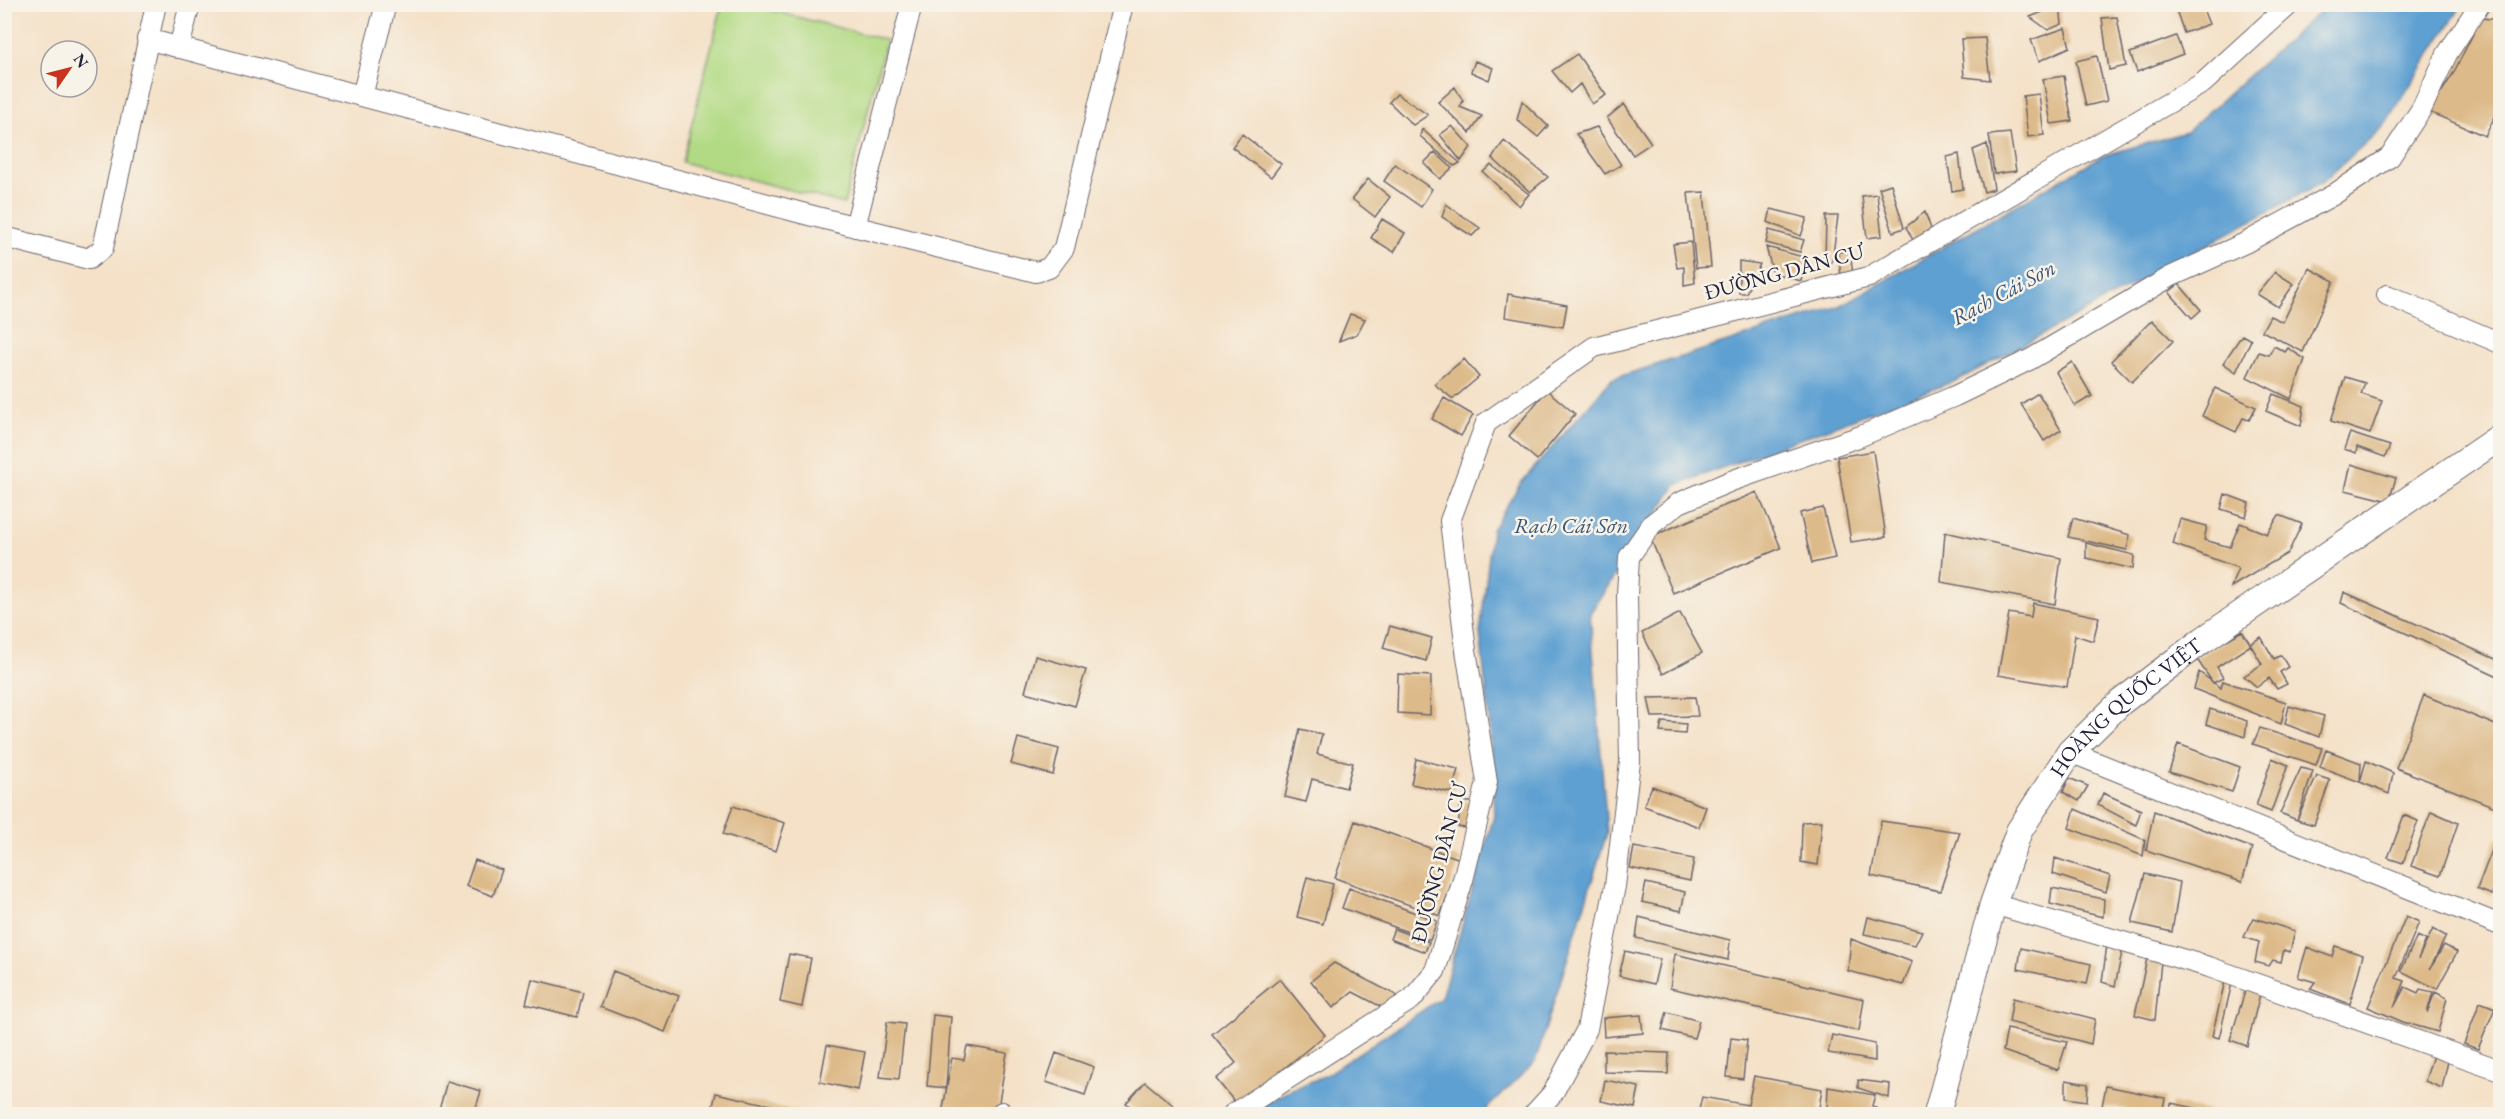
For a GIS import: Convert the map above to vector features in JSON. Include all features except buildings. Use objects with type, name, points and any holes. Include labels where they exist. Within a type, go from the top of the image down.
[{"type":"street","points":[[4,237],[89,259],[103,248],[156,4]]},
{"type":"street","points":[[179,48],[190,4]]},
{"type":"street","points":[[362,96],[386,4]]},
{"type":"street","points":[[855,227],[912,4]]},
{"type":"street","points":[[147,39],[855,227],[1029,270],[1049,268],[1064,248],[1123,4]]},
{"type":"street","name":"ĐƯỜNG DÂN CƯ","points":[[1233,1114],[1412,999],[1435,971],[1463,880],[1487,782],[1466,650],[1450,521],[1486,423],[1594,347],[1869,277],[2203,83],[2290,4]]},
{"type":"street","points":[[1534,1114],[1553,1093],[1587,1029],[1616,886],[1630,762],[1627,595],[1629,557],[1652,524],[1679,503],[1731,481],[1861,436],[1955,396],[2031,359],[2170,277],[2246,243],[2333,195],[2390,158],[2422,108],[2447,54],[2480,4]]},
{"type":"street","points":[[2387,295],[2500,343]]},
{"type":"street","name":"HOÀNG QUỐC VIỆT","points":[[1937,1114],[1993,904],[2019,831],[2070,752],[2121,702],[2203,640],[2500,437]]},
{"type":"street","points":[[2070,752],[2500,925]]},
{"type":"street","points":[[1993,904],[2209,967],[2500,1070]]},
{"type":"green space","points":[[722,5],[751,5],[886,40],[844,204],[682,162]]},
{"type":"water","name":"Rạch Cái Sơn","points":[[2327,5],[2462,5],[2384,126],[2323,182],[1960,379],[1676,485],[1590,613],[1607,833],[1535,1062],[1481,1114],[1249,1114],[1288,1091],[1324,1076],[1441,998],[1494,816],[1490,727],[1480,633],[1492,530],[1520,484],[1612,379],[1840,306],[2102,156],[2186,132]]}]
